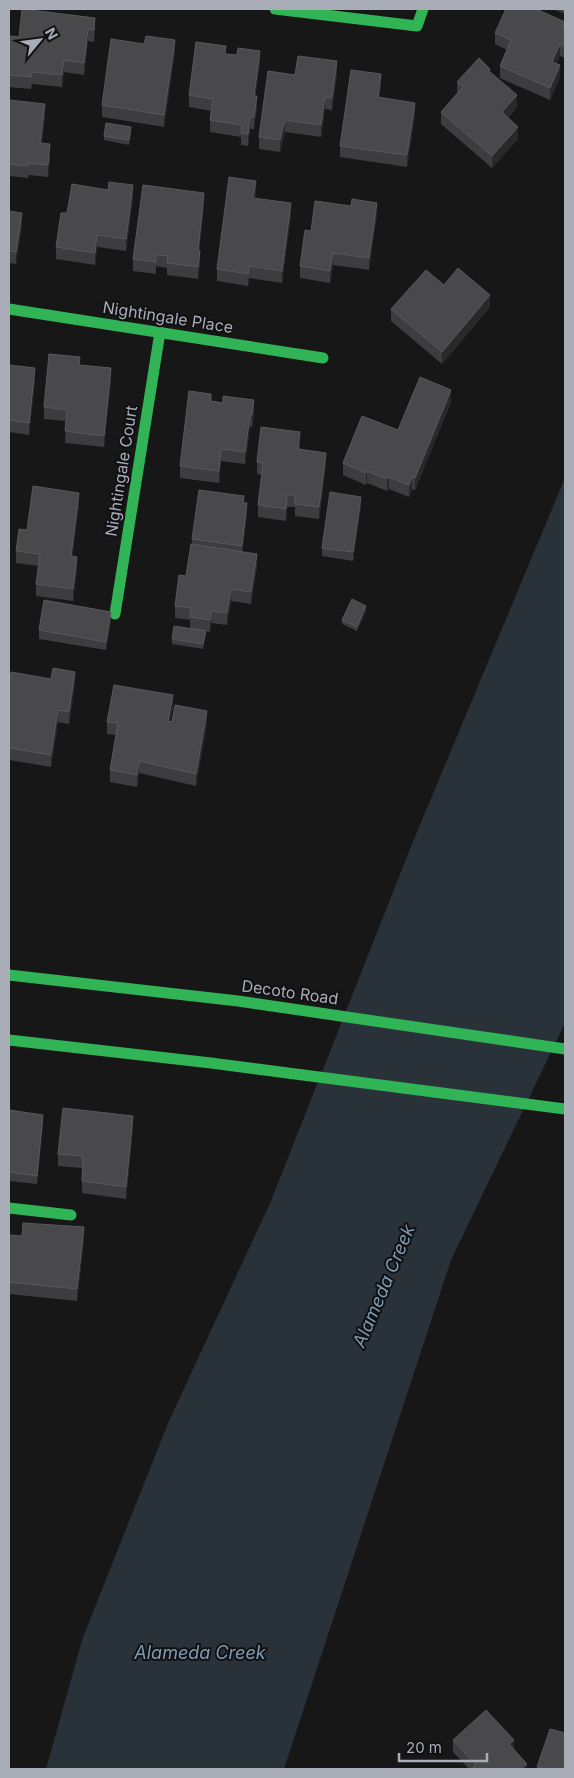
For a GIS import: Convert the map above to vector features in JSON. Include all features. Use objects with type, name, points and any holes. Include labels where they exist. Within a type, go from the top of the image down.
[{"type":"main road","points":[[275,9],[417,26],[424,9]]},
{"type":"main road","name":"Nightingale Place","points":[[9,309],[323,358]]},
{"type":"main road","name":"Nightingale Court","points":[[115,614],[160,332]]},
{"type":"main road","name":"Decoto Road","points":[[9,975],[238,1001],[565,1049]]},
{"type":"main road","points":[[9,1040],[211,1062],[565,1109]]},
{"type":"main road","points":[[9,1208],[71,1215]]},
{"type":"water","name":"Alameda Creek","points":[[565,478],[565,1023],[451,1260],[284,1769],[46,1769],[83,1637],[169,1421],[271,1201],[412,844]]},
{"type":"building","points":[[22,9],[95,18],[94,30],[88,29],[84,63],[64,60],[62,75],[32,72],[31,77],[9,75],[9,36],[19,37]]},
{"type":"building","points":[[506,9],[536,9],[565,22],[563,27],[565,28],[565,46],[560,44],[552,62],[560,65],[550,88],[500,66],[511,40],[495,33]]},
{"type":"building","points":[[146,36],[175,40],[164,115],[102,105],[111,39],[144,44]]},
{"type":"building","points":[[196,42],[226,46],[225,54],[237,55],[238,48],[260,51],[254,96],[257,96],[254,117],[250,117],[248,134],[241,133],[242,125],[210,120],[213,99],[189,95]]},
{"type":"building","points":[[298,56],[337,61],[332,98],[325,97],[321,125],[285,120],[280,140],[259,137],[268,71],[295,75]]},
{"type":"building","points":[[479,58],[490,69],[489,71],[517,95],[502,112],[518,127],[492,156],[441,112],[463,87],[457,82]]},
{"type":"building","points":[[351,70],[381,74],[378,97],[415,103],[407,155],[340,146]]},
{"type":"building","points":[[9,100],[45,104],[40,143],[50,144],[48,165],[29,163],[28,166],[9,164]]},
{"type":"building","points":[[106,123],[131,127],[129,140],[104,136]]},
{"type":"building","points":[[229,177],[256,181],[253,198],[291,203],[282,271],[249,266],[248,274],[217,269]]},
{"type":"building","points":[[109,182],[133,185],[126,239],[97,235],[95,253],[56,247],[61,213],[67,213],[72,184],[108,190]]},
{"type":"building","points":[[143,185],[204,193],[198,267],[167,263],[168,256],[156,255],[156,262],[133,259]]},
{"type":"building","points":[[352,199],[377,203],[369,258],[333,253],[330,271],[300,266],[305,230],[311,231],[315,201],[351,206]]},
{"type":"building","points":[[9,211],[22,213],[16,252],[9,251]]},
{"type":"building","points":[[458,268],[490,295],[442,352],[391,309],[426,270],[444,285]]},
{"type":"building","points":[[49,354],[80,357],[79,365],[111,368],[104,436],[65,431],[67,410],[44,407]]},
{"type":"building","points":[[9,365],[35,368],[29,423],[9,420]]},
{"type":"building","points":[[420,377],[451,390],[415,478],[412,477],[409,485],[389,477],[387,479],[367,471],[366,473],[343,463],[362,416],[398,430]]},
{"type":"building","points":[[189,391],[211,394],[211,401],[223,403],[223,396],[254,400],[245,452],[221,449],[219,471],[180,466]]},
{"type":"building","points":[[261,427],[300,432],[298,449],[326,453],[319,507],[295,504],[295,495],[287,495],[286,509],[258,505],[263,463],[257,462]]},
{"type":"building","points":[[33,486],[79,493],[71,556],[77,557],[73,589],[36,584],[40,554],[16,551],[19,529],[27,530]]},
{"type":"building","points":[[199,490],[244,496],[243,503],[247,503],[242,546],[192,539]]},
{"type":"building","points":[[330,492],[361,497],[353,552],[322,548]]},
{"type":"building","points":[[191,544],[257,554],[251,592],[231,589],[227,613],[211,611],[210,620],[190,617],[191,608],[175,606],[179,575],[186,576]]},
{"type":"building","points":[[352,599],[366,606],[357,627],[342,620]]},
{"type":"building","points":[[44,600],[111,612],[106,642],[39,630]]},
{"type":"building","points":[[174,626],[206,631],[203,644],[172,639]]},
{"type":"building","points":[[53,668],[75,672],[69,712],[58,710],[51,755],[9,748],[9,688],[11,672],[51,679]]},
{"type":"building","points":[[114,685],[173,695],[168,721],[172,722],[175,705],[207,711],[196,774],[139,761],[137,775],[110,770],[118,723],[107,722]]},
{"type":"building","points":[[63,1108],[133,1116],[126,1187],[82,1181],[83,1156],[58,1154]]},
{"type":"building","points":[[9,1110],[43,1115],[37,1176],[9,1172]]},
{"type":"building","points":[[23,1223],[84,1227],[77,1289],[9,1282],[9,1235],[22,1236]]},
{"type":"building","points":[[486,1710],[514,1740],[509,1744],[527,1764],[521,1769],[472,1769],[476,1765],[453,1740]]},
{"type":"building","points":[[550,1729],[565,1733],[565,1769],[537,1767]]},
{"type":"traffic: fast","points":[[275,9],[417,26],[423,9]]},
{"type":"traffic: fast","points":[[9,309],[323,358]]},
{"type":"traffic: fast","points":[[115,614],[160,332]]},
{"type":"traffic: fast","points":[[9,975],[238,1001],[565,1049]]},
{"type":"traffic: fast","points":[[9,1040],[211,1063],[565,1109]]},
{"type":"traffic: fast","points":[[9,1208],[71,1215]]}]
